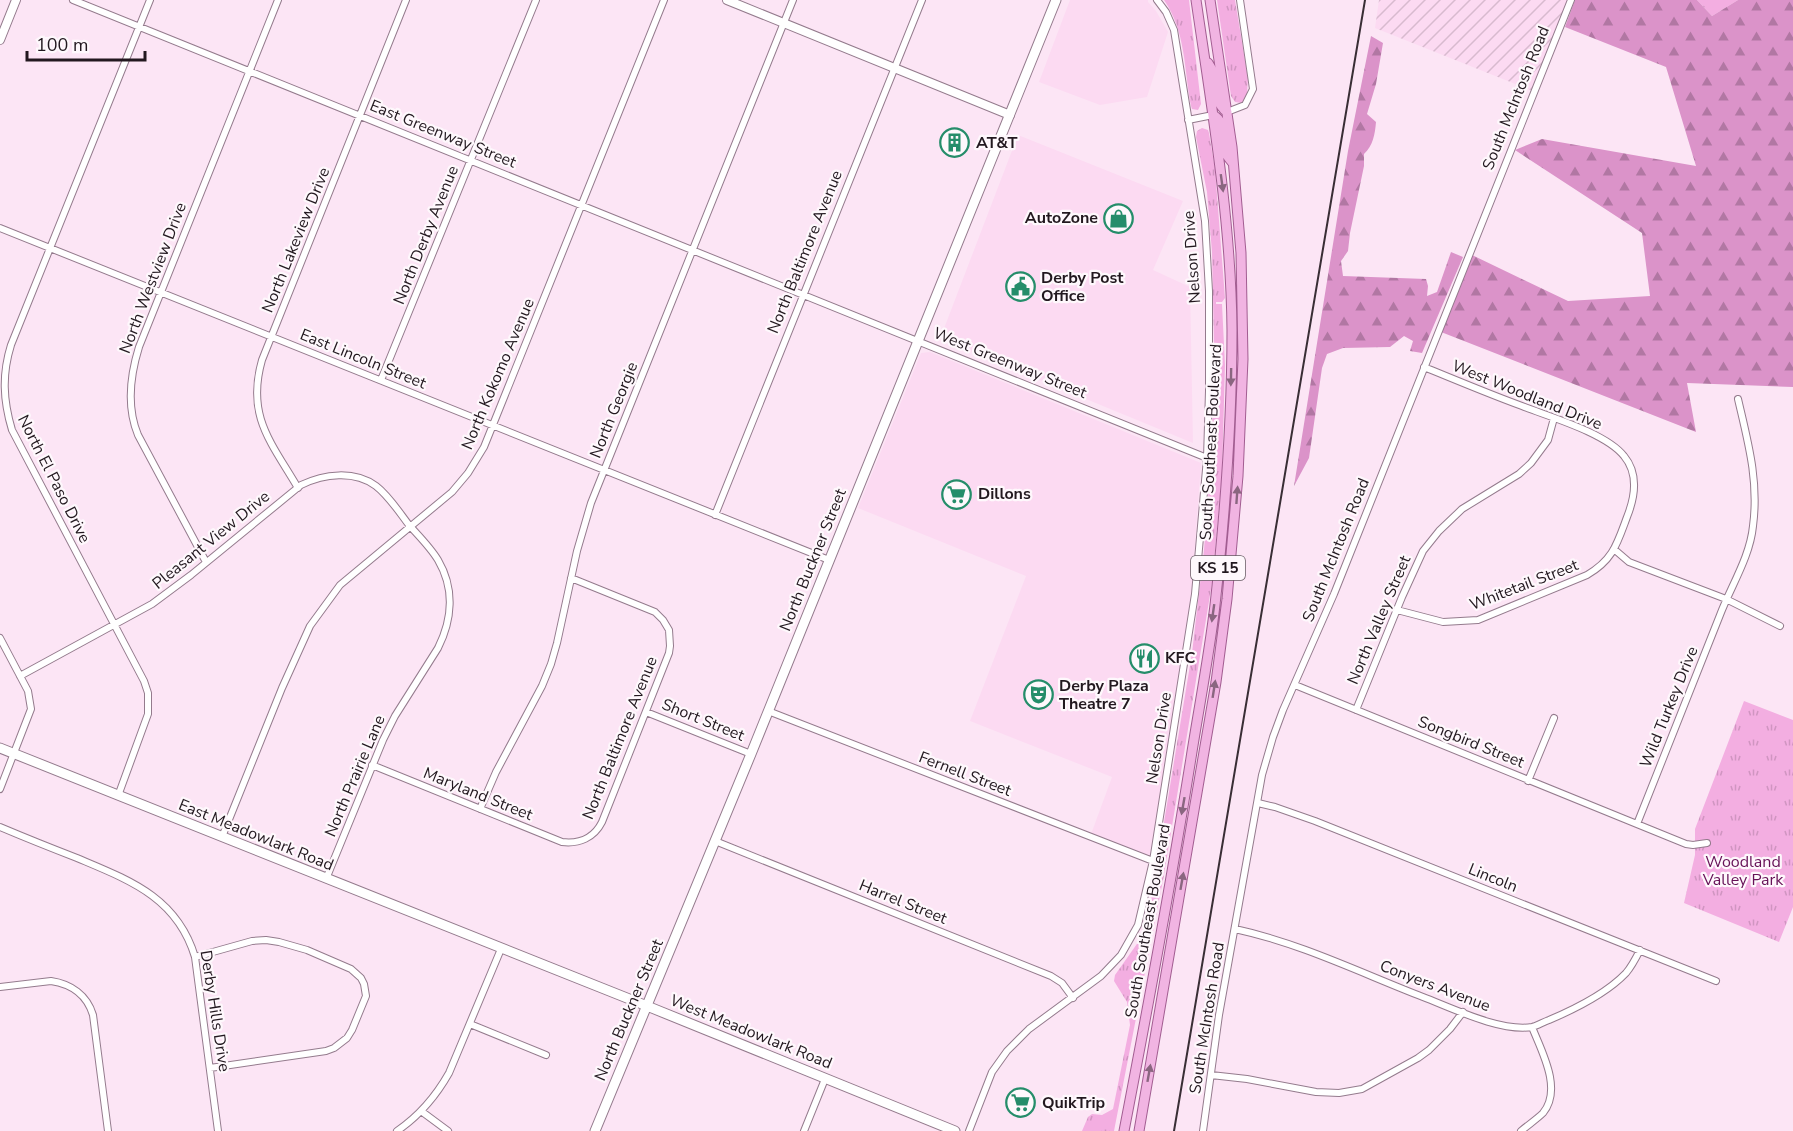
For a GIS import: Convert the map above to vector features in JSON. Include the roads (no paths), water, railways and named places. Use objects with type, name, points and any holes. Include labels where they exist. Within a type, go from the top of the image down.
[{"type":"main road","name":"North Buckner Street","points":[[595,1131],[751,754],[1056,0]]},
{"type":"main road","name":"South Southeast Boulevard","points":[[1125,1131],[1154,977],[1214,608],[1228,435],[1232,332],[1228,237],[1196,0]]},
{"type":"main road","name":"South Southeast Boulevard","points":[[1139,1131],[1216,682],[1232,549],[1240,435],[1243,323],[1241,253],[1227,112],[1210,0]]},
{"type":"main road","points":[[1204,59],[1212,68],[1218,100],[1227,112]]},
{"type":"main road","points":[[1213,115],[1221,123],[1225,152],[1233,164]]},
{"type":"main road","name":"East Meadowlark Road","points":[[0,748],[501,949]]},
{"type":"main road","name":"West Meadowlark Road","points":[[501,949],[955,1131]]},
{"type":"street","points":[[0,40],[16,0]]},
{"type":"street","name":"East Greenway Street","points":[[72,0],[803,295]]},
{"type":"street","name":"North El Paso Drive","points":[[118,796],[146,724],[149,704],[145,683],[15,436],[4,400],[5,372],[10,345],[150,0]]},
{"type":"street","name":"North Westview Drive","points":[[206,562],[138,435],[130,397],[134,362],[278,0]]},
{"type":"street","name":"North Lakeview Drive","points":[[298,488],[264,430],[258,414],[256,393],[258,374],[406,0]]},
{"type":"street","name":"North Derby Avenue","points":[[381,380],[536,0]]},
{"type":"street","name":"North Kokomo Avenue","points":[[222,837],[282,688],[310,626],[340,585],[449,494],[476,461],[493,425],[664,0]]},
{"type":"street","points":[[727,0],[1010,114]]},
{"type":"street","name":"North Georgie","points":[[480,809],[496,772],[542,686],[550,666],[584,525],[604,470],[793,0]]},
{"type":"street","name":"North Baltimore Avenue","points":[[715,515],[921,0]]},
{"type":"street","name":"Nelson Drive","points":[[969,1131],[992,1072],[1006,1051],[1029,1029],[1101,976],[1121,955],[1138,925],[1153,861],[1195,594],[1207,458],[1210,346],[1202,198],[1174,30],[1166,12],[1157,0]]},
{"type":"street","points":[[1227,112],[1245,105],[1252,89],[1240,0]]},
{"type":"street","name":"South McIntosh Road","points":[[1203,1131],[1235,929],[1267,756],[1283,710],[1336,588],[1571,0]]},
{"type":"street","points":[[1188,120],[1213,115]]},
{"type":"street","name":"East Lincoln Street","points":[[0,228],[829,560]]},
{"type":"street","name":"West Greenway Street","points":[[803,295],[1207,458]]},
{"type":"street","name":"West Woodland Drive","points":[[1424,367],[1584,430],[1614,447],[1629,462],[1633,476],[1634,495],[1615,550]]},
{"type":"street","name":"Wild Turkey Drive","points":[[1637,824],[1726,599],[1749,547],[1755,508],[1753,466],[1738,399]]},
{"type":"street","name":"North Valley Street","points":[[1356,710],[1423,551],[1439,531],[1462,509],[1505,483],[1531,463],[1548,440],[1554,418]]},
{"type":"street","name":"Pleasant View Drive","points":[[20,676],[161,598],[311,480],[338,476],[357,478],[372,484],[382,492],[411,526]]},
{"type":"street","name":"North Prairie Lane","points":[[326,879],[372,765],[395,716],[438,648],[449,617],[450,593],[444,570],[411,526]]},
{"type":"street","points":[[1615,550],[1629,562],[1726,599],[1780,626]]},
{"type":"street","name":"Whitetail Street","points":[[1397,610],[1443,622],[1478,620],[1587,575],[1604,564],[1615,550]]},
{"type":"street","name":"North Baltimore Avenue","points":[[571,578],[655,612],[669,630],[670,646],[669,654],[602,822],[593,834],[576,842]]},
{"type":"street","points":[[0,638],[28,691],[31,709],[0,789]]},
{"type":"street","name":"Songbird Street","points":[[1295,685],[1686,844],[1707,843]]},
{"type":"street","name":"Fernell Street","points":[[768,711],[1153,861]]},
{"type":"street","name":"Short Street","points":[[646,712],[751,754]]},
{"type":"street","points":[[1528,781],[1554,718]]},
{"type":"street","name":"Maryland Street","points":[[372,765],[562,842],[576,842]]},
{"type":"street","name":"Lincoln","points":[[1258,803],[1315,821],[1716,981]]},
{"type":"street","name":"Derby Hills Drive","points":[[0,827],[122,877],[148,891],[186,932],[195,957],[218,1131]]},
{"type":"street","name":"Harrel Street","points":[[715,842],[1051,976],[1062,983],[1073,998]]},
{"type":"street","name":"Conyers Avenue","points":[[1235,929],[1280,941],[1497,1024],[1532,1027],[1562,1014],[1610,987],[1632,965],[1640,950]]},
{"type":"street","points":[[195,957],[252,941],[279,942],[307,950],[351,969],[361,978],[366,990],[364,1002],[352,1030],[334,1048],[210,1068]]},
{"type":"street","points":[[397,1131],[421,1112],[436,1095],[449,1073],[501,949]]},
{"type":"street","points":[[0,987],[59,982],[74,989],[87,1002],[93,1015],[108,1131]]},
{"type":"street","points":[[1211,1075],[1247,1079],[1316,1092],[1339,1093],[1362,1089],[1429,1050],[1463,1012]]},
{"type":"street","points":[[470,1024],[546,1055]]},
{"type":"street","points":[[1521,1131],[1544,1112],[1550,1096],[1549,1069],[1532,1027]]},
{"type":"street","points":[[804,1131],[825,1078]]},
{"type":"street","points":[[421,1112],[448,1131]]},
{"type":"railway","points":[[1174,1131],[1365,0]]},
{"type":"place","name":"AT&T","points":[[955,143]]},
{"type":"place","name":"AutoZone","points":[[1119,218]]},
{"type":"place","name":"Derby Post Office","points":[[1020,287]]},
{"type":"place","name":"Dillons","points":[[957,494]]},
{"type":"place","name":"KFC","points":[[1144,658]]},
{"type":"place","name":"Derby Plaza Theatre 7","points":[[1038,695]]},
{"type":"place","name":"QuikTrip","points":[[1021,1103]]},
{"type":"park label","name":"Woodland Valley Park","points":[[1743,871]]}]
